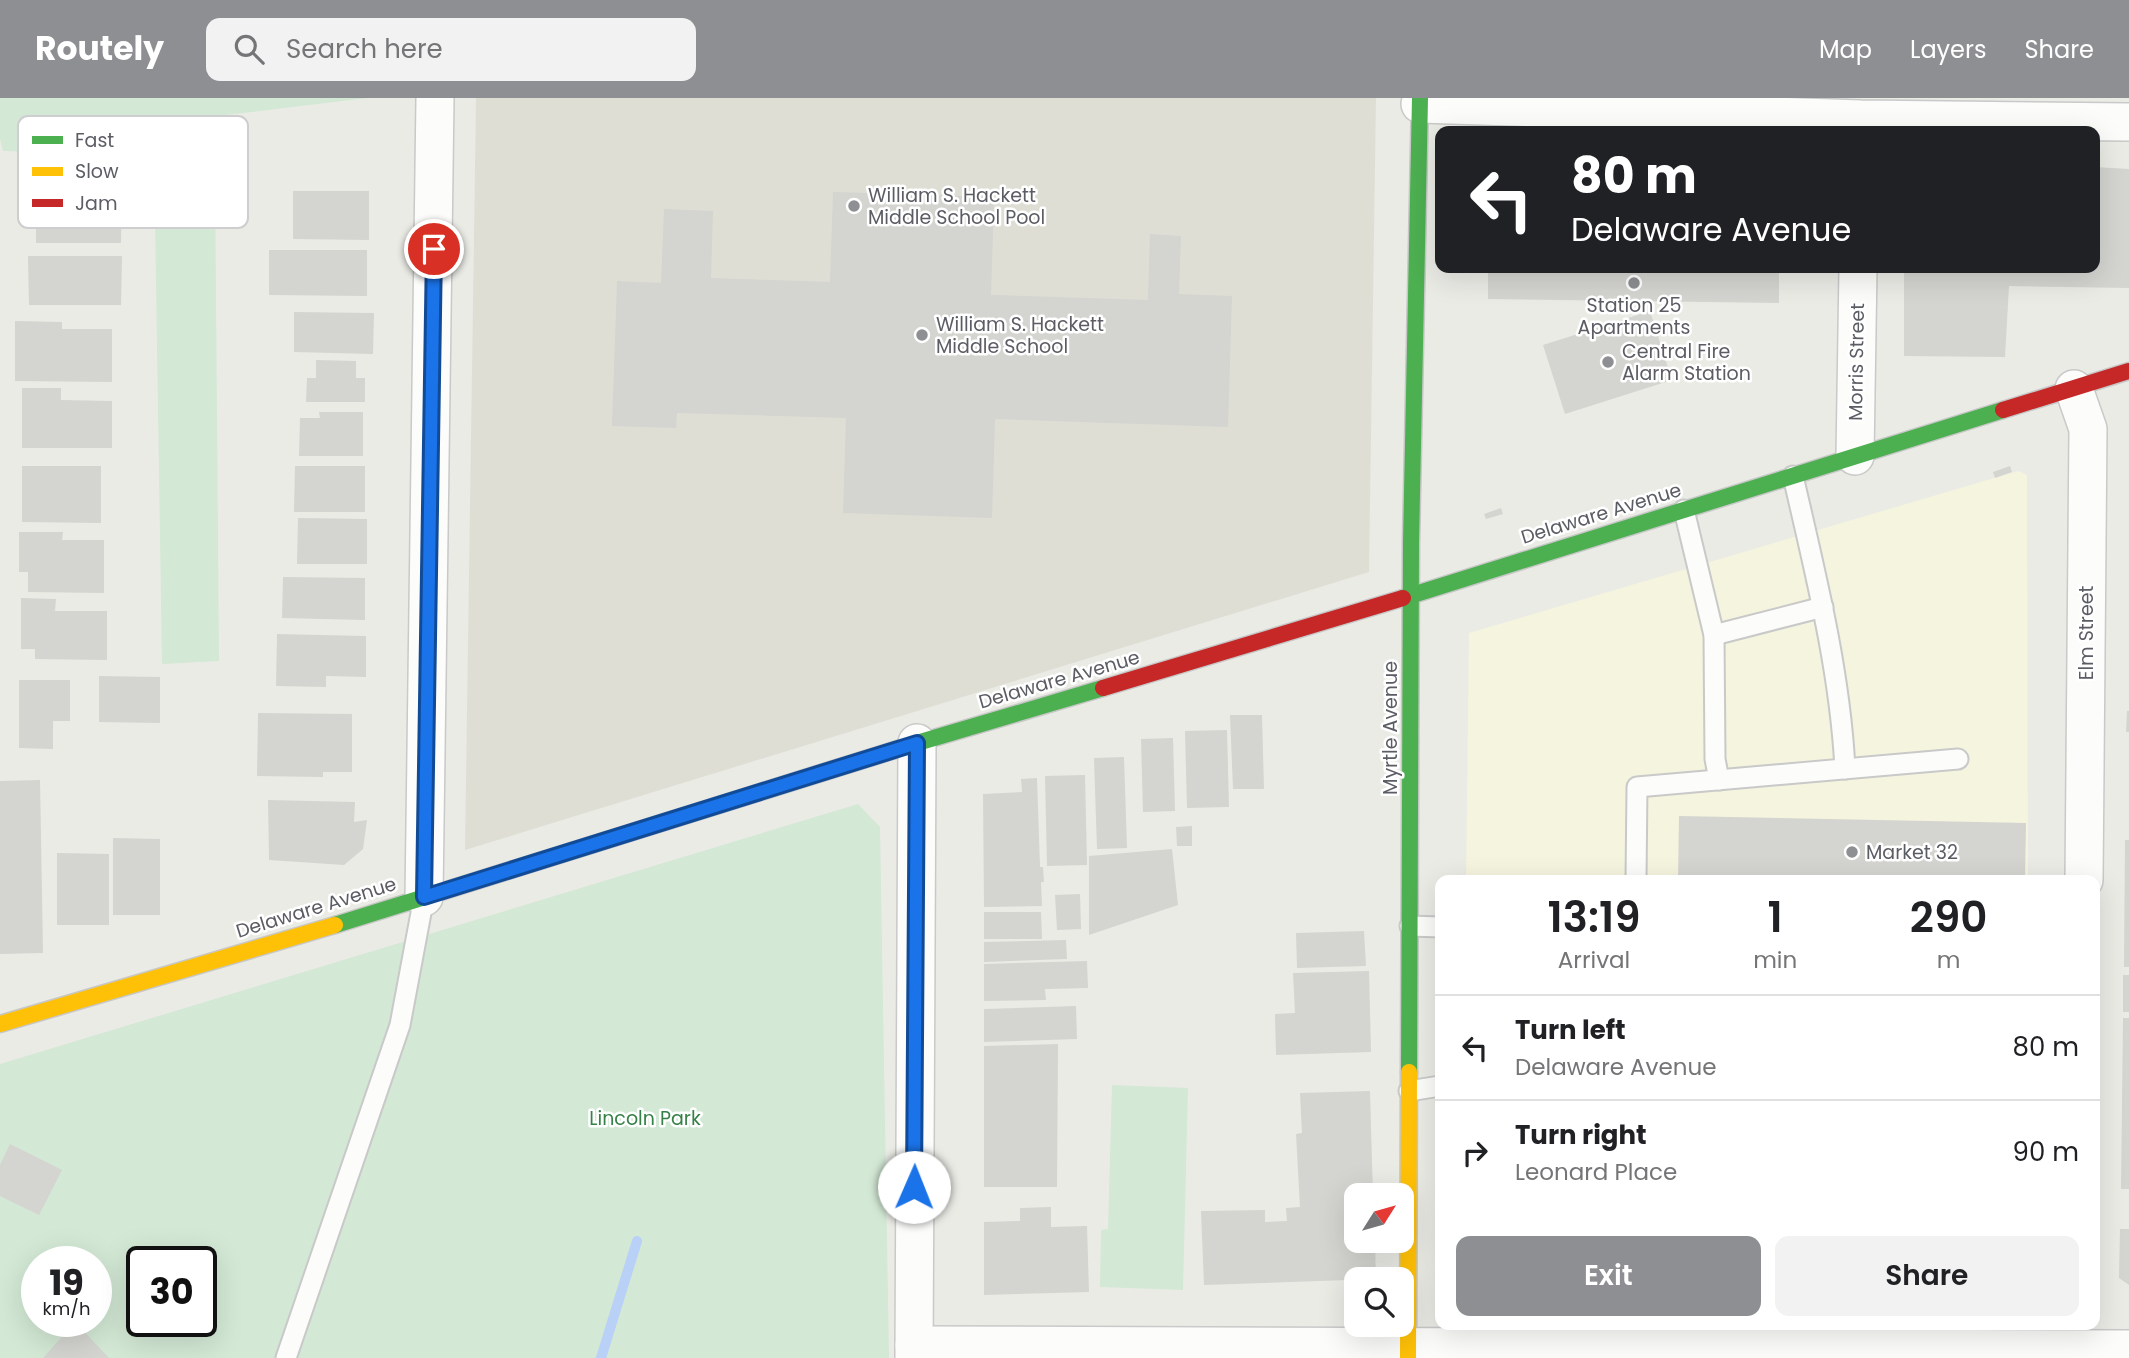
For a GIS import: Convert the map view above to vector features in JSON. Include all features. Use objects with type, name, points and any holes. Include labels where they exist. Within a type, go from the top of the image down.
[{"type":"main road","name":"Myrtle Avenue","points":[[1408,1352],[1411,594],[1420,101]]},
{"type":"main road","name":"Delaware Avenue","points":[[0,1024],[424,897],[917,743],[1331,620],[2129,371]]},
{"type":"street","points":[[424,897],[435,98]]},
{"type":"street","points":[[1420,101],[2129,122]]},
{"type":"street","name":"Morris Street","points":[[1855,456],[1858,273]]},
{"type":"street","name":"Elm Street","points":[[2074,389],[2088,429],[2084,875]]},
{"type":"street","points":[[917,743],[914,1351],[1743,1353],[2079,1344],[2129,1349]]},
{"type":"lane","points":[[1793,476],[1823,607],[1844,739],[1845,769]]},
{"type":"lane","points":[[1684,510],[1714,635],[1715,759],[1719,780]]},
{"type":"lane","points":[[1714,635],[1823,607]]},
{"type":"lane","points":[[1636,875],[1637,787],[1958,759]]},
{"type":"lane","points":[[286,1358],[400,1025],[424,897]]},
{"type":"lane","points":[[1410,926],[1435,927]]},
{"type":"lane","points":[[1409,1091],[1435,1087]]},
{"type":"shaded area","name":"William S. Hackett Middle School","points":[[476,98],[1376,98],[1369,572],[465,850]]},
{"type":"shaded area","points":[[2018,471],[2027,475],[2028,875],[1466,875],[1469,633]]},
{"type":"green space","points":[[0,98],[367,98],[218,116],[18,116],[18,151],[3,151],[0,139]]},
{"type":"green space","points":[[155,228],[215,228],[219,661],[162,664]]},
{"type":"green space","name":"Lincoln Park","points":[[858,804],[880,827],[889,1358],[0,1358],[0,1064]]},
{"type":"green space","points":[[1112,1085],[1188,1088],[1183,1290],[1100,1287],[1101,1230],[1108,1229]]},
{"type":"building","points":[[2100,167],[2129,169],[2129,288],[2009,286],[2005,357],[1904,356],[1904,273],[2100,273]]},
{"type":"building","points":[[293,191],[369,191],[369,240],[293,239]]},
{"type":"building","name":"William S. Hackett Middle School","points":[[833,192],[994,197],[991,295],[1148,300],[1150,234],[1181,236],[1179,294],[1232,296],[1228,427],[995,419],[992,518],[843,513],[846,418],[677,413],[676,428],[612,426],[617,281],[661,283],[664,209],[713,211],[711,278],[830,282]]},
{"type":"building","points":[[36,228],[121,228],[121,243],[36,243]]},
{"type":"building","points":[[269,250],[367,250],[367,296],[269,295]]},
{"type":"building","points":[[28,256],[122,256],[121,305],[29,305]]},
{"type":"building","name":"Station 25 Apartments","points":[[1488,273],[1779,273],[1779,303],[1488,299]]},
{"type":"building","name":"Central Fire Alarm Station","points":[[1650,311],[1672,380],[1565,414],[1543,345]]},
{"type":"building","points":[[294,312],[374,313],[373,354],[294,352]]},
{"type":"building","points":[[15,321],[62,322],[62,329],[112,329],[112,382],[15,381]]},
{"type":"building","points":[[316,360],[356,361],[356,378],[365,378],[365,402],[306,402],[307,378],[316,378]]},
{"type":"building","points":[[22,388],[61,388],[61,400],[112,401],[112,448],[22,448]]},
{"type":"building","points":[[319,412],[363,412],[363,456],[299,456],[300,418],[320,418]]},
{"type":"building","points":[[22,466],[101,466],[101,523],[22,522]]},
{"type":"building","points":[[295,466],[365,466],[365,512],[294,512]]},
{"type":"building","points":[[2010,466],[2012,472],[1995,478],[1993,472]]},
{"type":"building","points":[[1501,508],[1503,514],[1486,519],[1484,514]]},
{"type":"building","points":[[298,518],[367,519],[367,564],[297,564]]},
{"type":"building","points":[[19,532],[63,532],[62,540],[104,540],[104,593],[28,592],[28,572],[19,572]]},
{"type":"building","points":[[283,577],[365,578],[365,620],[282,618]]},
{"type":"building","points":[[21,598],[56,599],[55,611],[107,611],[107,660],[35,659],[35,649],[21,649]]},
{"type":"building","points":[[277,634],[366,636],[366,677],[326,676],[326,687],[276,686]]},
{"type":"building","points":[[99,676],[160,677],[160,723],[99,722]]},
{"type":"building","points":[[19,680],[70,680],[70,721],[53,721],[53,749],[19,748]]},
{"type":"building","points":[[2129,711],[2129,732],[2126,732]]},
{"type":"building","points":[[258,713],[352,714],[352,772],[323,772],[323,777],[257,776]]},
{"type":"building","points":[[1230,715],[1262,715],[1264,789],[1233,789]]},
{"type":"building","points":[[1227,730],[1229,807],[1187,808],[1185,731]]},
{"type":"building","points":[[1173,738],[1175,811],[1143,812],[1141,739]]},
{"type":"building","points":[[1124,757],[1127,848],[1097,849],[1094,758]]},
{"type":"building","points":[[1085,775],[1087,865],[1047,866],[1045,776]]},
{"type":"building","points":[[1037,778],[1040,867],[1043,867],[1044,882],[1041,882],[1042,906],[984,907],[983,794],[1022,792],[1021,779]]},
{"type":"building","points":[[40,780],[43,953],[0,954],[0,781]]},
{"type":"building","points":[[268,800],[355,802],[354,822],[367,820],[363,849],[344,865],[269,860]]},
{"type":"building","name":"Market 32","points":[[1679,816],[2026,823],[2025,875],[1678,875]]},
{"type":"building","points":[[1192,826],[1192,846],[1177,846],[1176,827]]},
{"type":"building","points":[[113,838],[160,839],[160,915],[113,915]]},
{"type":"building","points":[[2125,840],[2129,840],[2129,967],[2124,967]]},
{"type":"building","points":[[1172,849],[1178,905],[1089,935],[1089,856]]},
{"type":"building","points":[[57,853],[109,854],[109,925],[57,925]]},
{"type":"building","points":[[1080,894],[1081,929],[1057,930],[1055,895]]},
{"type":"building","points":[[984,912],[1041,912],[1042,939],[984,939]]},
{"type":"building","points":[[1364,931],[1366,966],[1297,968],[1296,933]]},
{"type":"building","points":[[1066,940],[1067,959],[984,962],[984,942]]},
{"type":"building","points":[[1087,961],[1088,988],[1045,989],[1046,1000],[984,1001],[984,964]]},
{"type":"building","points":[[1369,971],[1371,1052],[1276,1055],[1275,1014],[1295,1013],[1293,973]]},
{"type":"building","points":[[2123,975],[2129,975],[2129,1012],[2123,1012]]},
{"type":"building","points":[[1076,1006],[1077,1039],[984,1042],[984,1009]]},
{"type":"building","points":[[2123,1018],[2129,1018],[2129,1189],[2121,1189]]},
{"type":"building","points":[[1058,1044],[1057,1187],[984,1187],[984,1046]]},
{"type":"building","points":[[1370,1091],[1373,1183],[1344,1183],[1344,1253],[1375,1253],[1376,1267],[1344,1267],[1344,1280],[1204,1285],[1201,1211],[1265,1210],[1265,1222],[1287,1221],[1286,1208],[1300,1207],[1296,1134],[1302,1133],[1300,1093]]},
{"type":"building","points":[[10,1144],[62,1170],[39,1215],[0,1196],[0,1165]]},
{"type":"building","points":[[1051,1207],[1051,1227],[1087,1226],[1089,1292],[984,1295],[984,1222],[1020,1221],[1020,1208]]},
{"type":"building","points":[[2120,1229],[2129,1229],[2129,1285],[2119,1278]]},
{"type":"building","points":[[62,1337],[89,1337],[109,1358],[43,1358]]},
{"type":"waterway","points":[[601,1358],[637,1241]]},
{"type":"traffic: fast","points":[[1409,1072],[1411,543],[1420,98]]},
{"type":"traffic: fast","points":[[1403,598],[2003,410]]},
{"type":"traffic: fast","points":[[335,925],[917,743],[1103,688]]},
{"type":"traffic: slow","points":[[0,1024],[335,925]]},
{"type":"traffic: slow","points":[[1408,1358],[1409,1072]]},
{"type":"traffic: jam","points":[[2003,410],[2129,371]]},
{"type":"traffic: jam","points":[[1103,688],[1403,598]]},
{"type":"place","name":"William S. Hackett Middle School Pool","points":[[854,206]]},
{"type":"place","name":"Station 25 Apartments","points":[[1634,283]]},
{"type":"place","name":"William S. Hackett Middle School","points":[[922,335]]},
{"type":"place","name":"Central Fire Alarm Station","points":[[1608,362]]},
{"type":"place","name":"Market 32","points":[[1852,852]]},
{"type":"route","points":[[434,249],[424,897],[917,743],[914,1187]]}]
